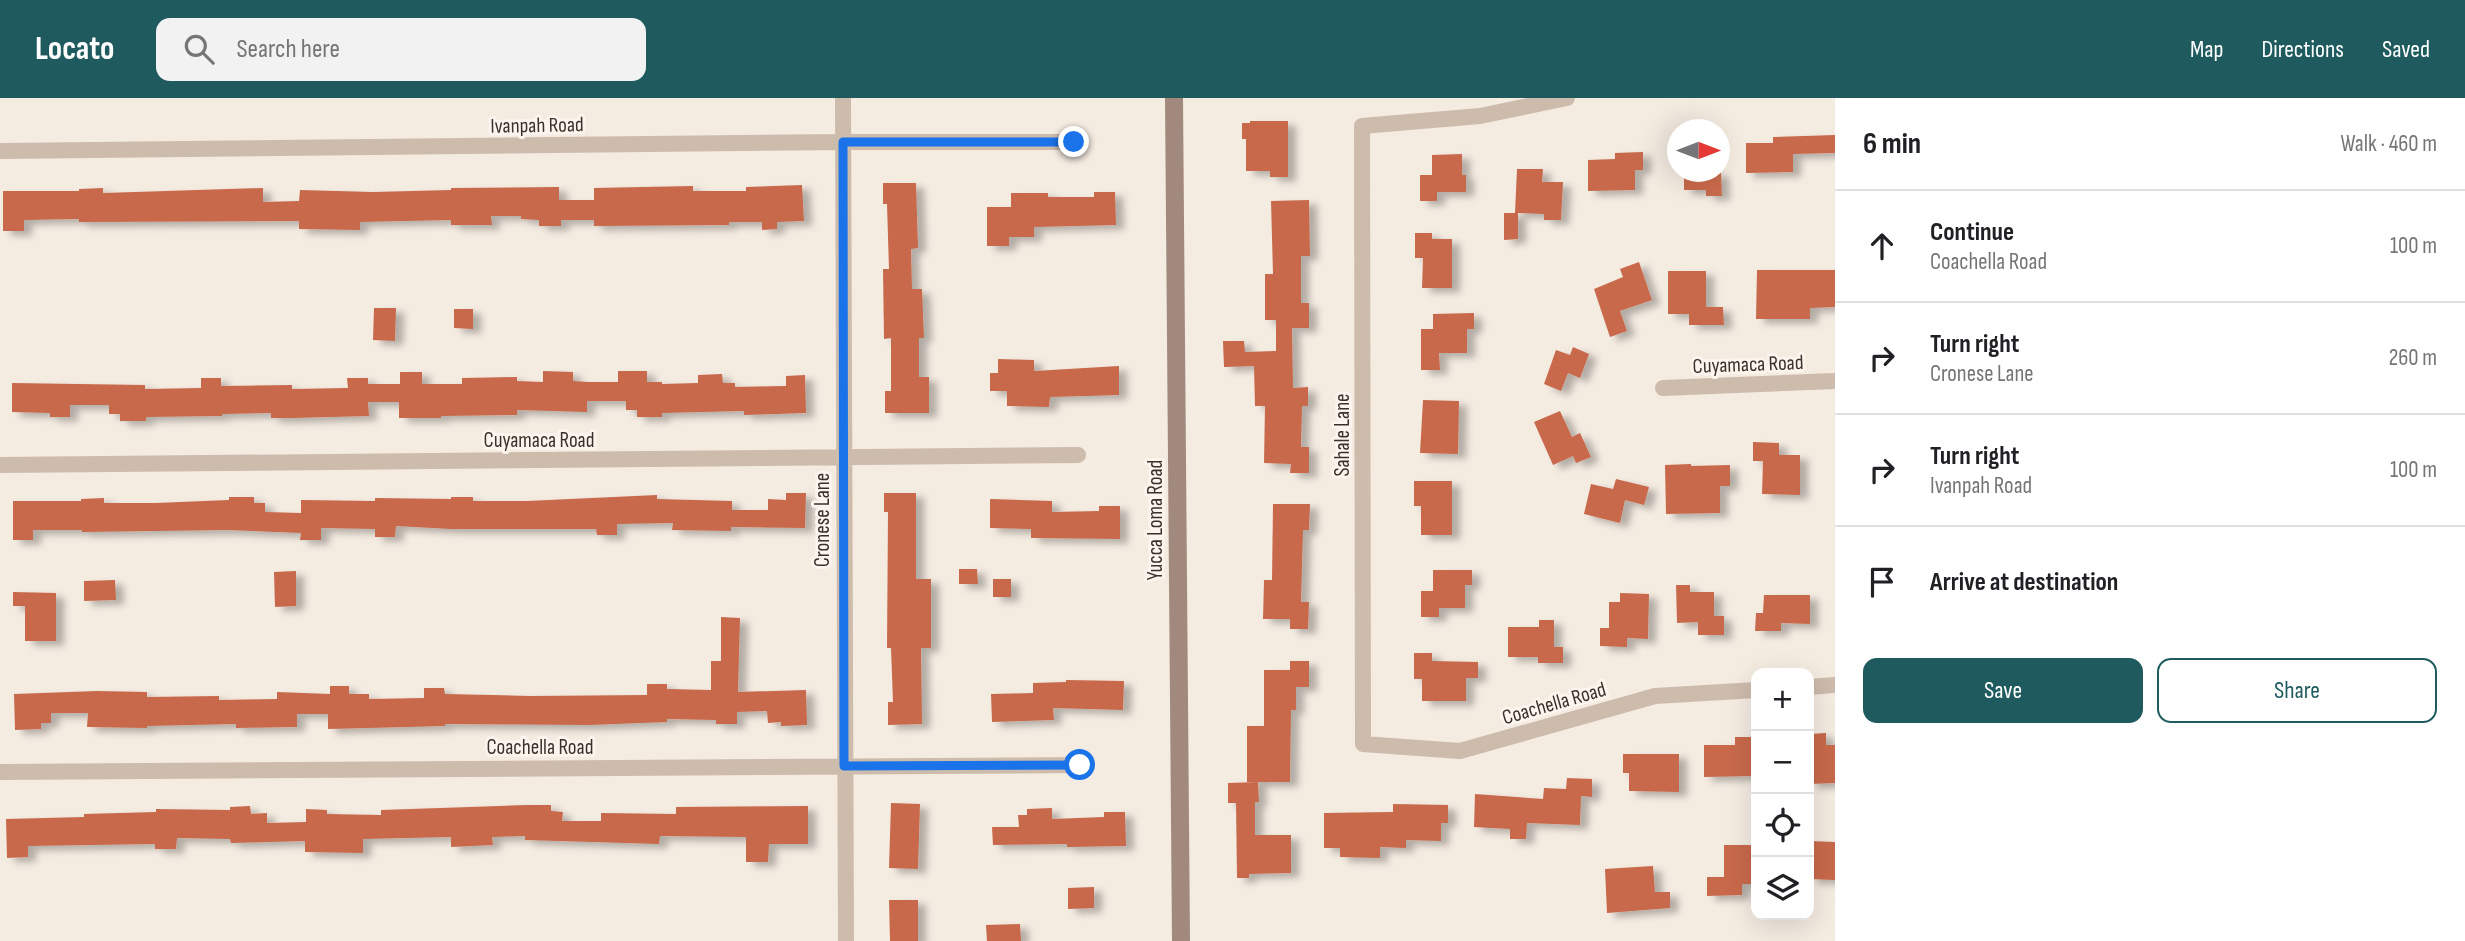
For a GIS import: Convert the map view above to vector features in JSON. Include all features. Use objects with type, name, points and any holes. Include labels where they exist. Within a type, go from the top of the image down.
[{"type":"main road","name":"Yucca Loma Road","points":[[1174,98],[1181,941]]},
{"type":"street","name":"Cronese Lane","points":[[843,98],[846,941]]},
{"type":"street","name":"Sahale Lane","points":[[1363,744],[1362,126],[1480,116],[1567,98]]},
{"type":"street","name":"Ivanpah Road","points":[[0,151],[1074,142]]},
{"type":"street","name":"Cuyamaca Road","points":[[1663,388],[1835,381]]},
{"type":"street","name":"Cuyamaca Road","points":[[0,466],[1078,454]]},
{"type":"street","points":[[1814,687],[1835,685]]},
{"type":"street","name":"Coachella Road","points":[[1363,744],[1460,751],[1654,696],[1751,690]]},
{"type":"street","name":"Coachella Road","points":[[0,772],[1080,765]]},
{"type":"building","points":[[1288,121],[1288,177],[1270,177],[1270,171],[1246,171],[1246,139],[1242,139],[1242,123]]},
{"type":"building","points":[[1835,135],[1835,153],[1793,154],[1793,172],[1746,173],[1746,143],[1773,143],[1773,137]]},
{"type":"building","points":[[1643,152],[1643,170],[1635,170],[1635,190],[1588,191],[1588,160],[1615,159],[1615,153]]},
{"type":"building","points":[[1462,154],[1462,175],[1466,175],[1466,192],[1437,192],[1437,201],[1420,201],[1420,175],[1432,175],[1432,155]]},
{"type":"building","points":[[1517,169],[1543,169],[1542,182],[1563,182],[1561,220],[1544,220],[1544,214],[1518,213],[1518,239],[1504,240],[1504,213],[1515,213]]},
{"type":"building","points":[[1684,182],[1721,182],[1722,196],[1706,196],[1706,190],[1684,190]]},
{"type":"building","points":[[883,183],[916,183],[918,248],[911,249],[912,289],[922,289],[924,338],[919,338],[919,377],[929,377],[929,413],[885,413],[885,391],[891,391],[891,338],[884,339],[883,269],[889,269],[887,204],[883,204]]},
{"type":"building","points":[[802,185],[804,221],[777,222],[777,229],[762,230],[762,222],[729,222],[729,225],[594,226],[594,220],[561,220],[561,226],[539,226],[539,220],[521,219],[521,216],[491,216],[492,225],[451,225],[451,220],[360,222],[360,230],[299,229],[299,221],[24,220],[24,231],[3,231],[3,191],[79,191],[103,188],[103,193],[263,188],[263,202],[299,201],[300,190],[373,192],[559,187],[559,200],[594,200],[594,188],[693,186],[693,191],[746,191],[746,187]]},
{"type":"building","points":[[1094,192],[1115,192],[1116,225],[1034,227],[1034,237],[1009,237],[1009,246],[987,246],[987,207],[1011,207],[1011,193],[1048,193],[1048,197],[1094,197]]},
{"type":"building","points":[[1309,200],[1310,256],[1301,256],[1301,303],[1309,303],[1309,328],[1292,328],[1293,388],[1308,387],[1308,406],[1302,406],[1301,447],[1309,447],[1309,473],[1290,473],[1291,464],[1264,463],[1265,406],[1255,406],[1254,366],[1224,367],[1223,341],[1244,341],[1245,352],[1276,351],[1276,320],[1265,320],[1265,274],[1273,274],[1271,201]]},
{"type":"building","points":[[1415,233],[1432,233],[1432,239],[1452,239],[1452,288],[1422,288],[1423,258],[1415,258]]},
{"type":"building","points":[[1639,262],[1652,300],[1620,311],[1627,331],[1610,337],[1594,289],[1623,277],[1620,269]]},
{"type":"building","points":[[1757,270],[1835,270],[1835,307],[1810,308],[1810,319],[1756,319]]},
{"type":"building","points":[[1668,271],[1706,271],[1706,307],[1723,307],[1724,325],[1689,325],[1689,314],[1668,314]]},
{"type":"building","points":[[374,308],[396,308],[395,341],[373,340]]},
{"type":"building","points":[[454,309],[473,309],[473,329],[454,328]]},
{"type":"building","points":[[1474,313],[1474,329],[1467,329],[1467,353],[1439,353],[1440,370],[1421,370],[1421,329],[1433,329],[1433,314]]},
{"type":"building","points":[[1573,347],[1589,354],[1580,378],[1568,373],[1561,391],[1544,384],[1556,350],[1570,355]]},
{"type":"building","points":[[998,359],[1034,360],[1034,371],[1119,366],[1119,395],[1050,397],[1049,407],[1007,406],[1007,391],[990,391],[990,373],[998,373]]},
{"type":"building","points":[[543,371],[573,372],[573,381],[618,382],[618,371],[647,371],[647,382],[662,384],[698,383],[698,375],[722,374],[723,383],[735,383],[735,387],[786,386],[786,376],[805,375],[806,413],[744,415],[744,411],[662,413],[662,417],[637,417],[637,410],[626,410],[626,401],[587,401],[587,412],[517,410],[517,415],[441,418],[399,418],[399,402],[368,402],[369,416],[292,418],[271,418],[271,413],[146,417],[146,421],[120,421],[120,414],[109,414],[109,405],[70,405],[70,417],[50,417],[50,413],[12,412],[12,383],[145,385],[145,389],[201,388],[201,378],[221,378],[221,386],[292,385],[292,389],[348,388],[347,378],[368,378],[368,384],[400,384],[400,372],[422,372],[422,384],[462,384],[462,378],[517,377],[517,381],[543,382]]},
{"type":"building","points":[[1423,400],[1459,401],[1458,454],[1420,453]]},
{"type":"building","points":[[1560,411],[1572,437],[1580,433],[1591,457],[1576,463],[1573,456],[1553,465],[1534,422]]},
{"type":"building","points":[[1753,442],[1779,443],[1779,455],[1800,455],[1800,495],[1762,494],[1763,461],[1753,461]]},
{"type":"building","points":[[1665,465],[1730,465],[1730,486],[1720,486],[1720,513],[1666,514]]},
{"type":"building","points":[[1616,479],[1649,487],[1644,505],[1625,500],[1620,523],[1584,514],[1591,484],[1613,489]]},
{"type":"building","points":[[1414,481],[1452,481],[1452,535],[1421,535],[1421,506],[1414,506]]},
{"type":"building","points":[[786,493],[806,493],[805,528],[731,527],[731,531],[672,530],[673,523],[617,524],[617,535],[597,535],[596,529],[451,529],[396,526],[395,537],[375,537],[375,529],[321,528],[321,540],[300,540],[301,533],[228,530],[33,530],[33,540],[13,540],[13,501],[81,501],[104,498],[104,503],[156,503],[254,497],[254,503],[265,503],[265,512],[301,513],[301,500],[375,501],[375,498],[473,497],[473,501],[527,501],[657,495],[657,499],[732,501],[732,510],[768,510],[768,499],[786,500]]},
{"type":"building","points":[[884,493],[916,493],[916,579],[931,579],[931,648],[921,648],[922,724],[888,725],[888,702],[893,702],[891,648],[887,648],[888,512],[884,512]]},
{"type":"building","points":[[990,499],[1052,501],[1052,512],[1099,511],[1099,506],[1120,506],[1120,539],[1031,538],[1031,529],[990,528]]},
{"type":"building","points":[[1273,504],[1310,504],[1309,530],[1303,530],[1301,602],[1309,602],[1308,629],[1290,629],[1290,619],[1263,619],[1264,580],[1272,580]]},
{"type":"building","points":[[959,569],[977,569],[978,584],[959,584]]},
{"type":"building","points":[[1433,570],[1472,570],[1472,585],[1465,585],[1465,608],[1439,608],[1439,617],[1421,617],[1421,591],[1433,591]]},
{"type":"building","points":[[296,571],[296,606],[275,607],[274,572]]},
{"type":"building","points":[[993,579],[1011,579],[1011,597],[993,597]]},
{"type":"building","points":[[115,580],[116,600],[84,601],[84,581]]},
{"type":"building","points":[[1676,585],[1690,585],[1690,592],[1714,592],[1714,616],[1724,616],[1724,635],[1698,635],[1698,622],[1677,623]]},
{"type":"building","points":[[13,592],[56,593],[56,641],[25,641],[25,606],[13,606]]},
{"type":"building","points":[[1620,593],[1649,594],[1648,639],[1627,638],[1627,647],[1600,646],[1600,628],[1609,628],[1609,602],[1620,602]]},
{"type":"building","points":[[1764,595],[1810,595],[1810,624],[1781,623],[1781,631],[1755,631],[1756,613],[1763,613]]},
{"type":"building","points":[[721,617],[740,618],[738,692],[806,690],[807,725],[781,726],[781,722],[768,723],[767,711],[737,712],[737,724],[716,724],[716,720],[667,719],[667,722],[589,725],[445,724],[328,729],[328,714],[297,714],[297,727],[236,728],[236,724],[147,728],[87,727],[88,713],[51,713],[51,723],[41,723],[41,729],[15,730],[14,694],[147,692],[147,697],[219,696],[219,700],[277,699],[277,692],[330,694],[330,686],[349,686],[349,694],[369,694],[369,699],[424,698],[424,688],[444,688],[445,694],[531,696],[647,695],[647,684],[667,684],[667,689],[711,690],[711,661],[721,661]]},
{"type":"building","points":[[1539,620],[1554,620],[1554,647],[1563,647],[1563,663],[1538,663],[1538,657],[1508,657],[1508,627],[1539,627]]},
{"type":"building","points":[[1414,653],[1432,653],[1432,661],[1478,662],[1478,678],[1466,678],[1466,701],[1422,701],[1422,679],[1414,679]]},
{"type":"building","points":[[1290,661],[1309,661],[1309,687],[1296,687],[1296,710],[1291,710],[1290,782],[1247,782],[1247,726],[1264,726],[1264,670],[1290,670]]},
{"type":"building","points":[[1066,680],[1124,681],[1123,710],[1053,708],[1054,720],[992,722],[991,694],[1033,693],[1033,683]]},
{"type":"building","points":[[1826,733],[1826,745],[1835,745],[1835,783],[1814,784],[1814,734]]},
{"type":"building","points":[[1735,737],[1751,737],[1751,776],[1704,777],[1704,745],[1735,745]]},
{"type":"building","points":[[1623,754],[1679,754],[1679,792],[1629,791],[1629,773],[1623,773]]},
{"type":"building","points":[[1567,778],[1592,779],[1592,797],[1581,796],[1580,825],[1527,823],[1526,839],[1510,839],[1510,829],[1474,827],[1475,794],[1543,799],[1544,788],[1566,789]]},
{"type":"building","points":[[1258,782],[1259,802],[1255,802],[1255,835],[1291,835],[1291,873],[1249,874],[1249,878],[1237,878],[1236,803],[1228,803],[1228,783]]},
{"type":"building","points":[[891,803],[920,804],[918,869],[889,868]]},
{"type":"building","points":[[1393,804],[1448,805],[1448,823],[1441,823],[1441,841],[1406,840],[1406,848],[1380,847],[1380,858],[1340,857],[1340,848],[1324,848],[1324,813],[1393,812]]},
{"type":"building","points":[[551,805],[551,811],[563,812],[562,821],[601,821],[601,813],[676,814],[676,807],[808,806],[808,844],[769,844],[768,862],[746,862],[746,837],[660,836],[659,844],[525,840],[525,836],[492,837],[493,845],[451,847],[451,837],[363,839],[363,853],[305,852],[305,841],[231,843],[230,839],[177,838],[176,849],[155,849],[155,844],[28,846],[28,857],[7,858],[6,819],[84,817],[84,814],[156,812],[156,809],[230,810],[230,807],[250,806],[251,814],[267,813],[267,823],[306,822],[306,809],[327,810],[327,814],[381,815],[381,810]]},
{"type":"building","points":[[1052,808],[1052,819],[1104,817],[1104,812],[1125,812],[1126,846],[993,845],[992,827],[1019,827],[1018,815],[1027,815],[1027,809]]},
{"type":"building","points":[[1814,841],[1835,842],[1835,880],[1814,879]]},
{"type":"building","points":[[1724,845],[1751,845],[1751,884],[1742,884],[1742,895],[1707,896],[1707,877],[1724,877]]},
{"type":"building","points":[[1653,866],[1655,892],[1670,892],[1670,908],[1607,913],[1605,869]]},
{"type":"building","points":[[1094,887],[1094,908],[1068,909],[1068,888]]},
{"type":"building","points":[[889,900],[918,900],[918,941],[890,941]]},
{"type":"building","points":[[1020,924],[1021,941],[987,941],[986,925]]},
{"type":"route","points":[[1074,142],[843,142],[844,766],[1080,765]]}]
